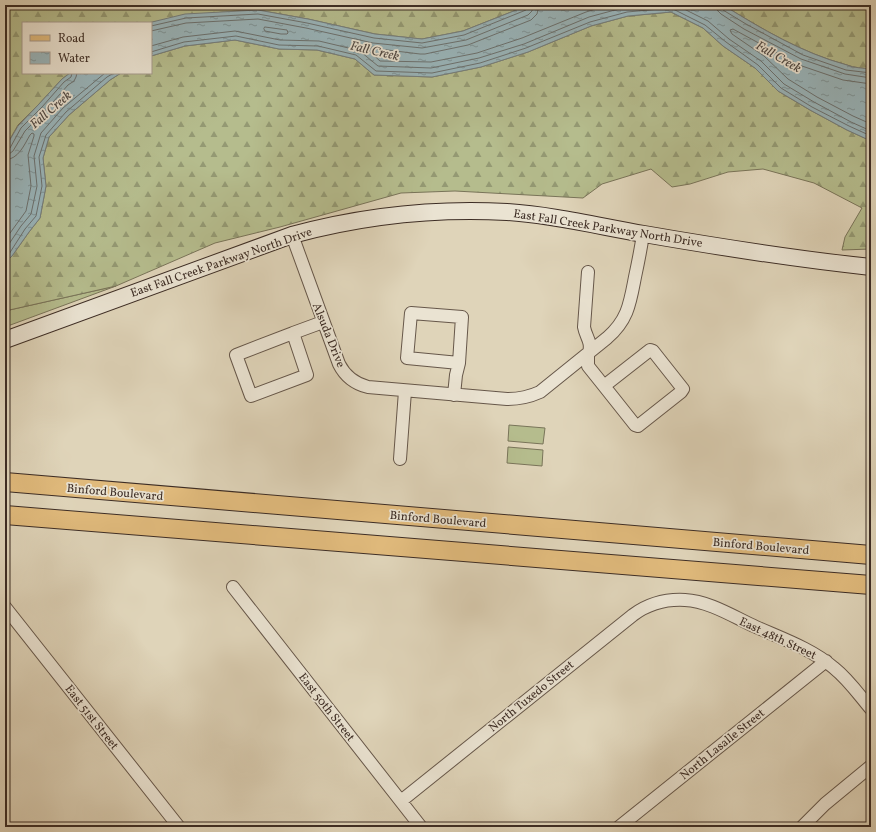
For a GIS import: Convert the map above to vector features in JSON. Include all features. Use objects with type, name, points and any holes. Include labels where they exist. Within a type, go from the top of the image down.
[{"type":"main road","name":"East Fall Creek Parkway North Drive","points":[[5,340],[292,235],[372,218],[426,212],[507,212],[538,215],[643,234],[789,257],[871,267]]},
{"type":"main road","name":"Binford Boulevard","points":[[5,482],[871,555]]},
{"type":"main road","points":[[5,515],[871,585]]},
{"type":"street","name":"Alsuda Drive","points":[[292,235],[339,364],[344,373],[351,379],[368,387],[454,395],[520,399],[544,390],[614,332],[625,317],[630,303],[643,234]]},
{"type":"street","points":[[588,272],[584,327],[585,333],[591,343],[591,348],[588,354],[588,366],[635,425],[638,426],[683,389],[653,351],[650,350],[604,386]]},
{"type":"street","points":[[454,395],[459,363],[462,317],[411,313],[407,358],[459,363]]},
{"type":"street","points":[[293,333],[307,375],[251,396],[236,355],[293,333],[323,322]]},
{"type":"street","points":[[400,460],[405,391]]},
{"type":"street","name":"East 50th Street","points":[[233,587],[421,827]]},
{"type":"street","name":"East 48th Street","points":[[667,601],[687,600],[708,605],[815,654],[826,661],[843,676],[871,709]]},
{"type":"street","name":"North Tuxedo Street","points":[[401,801],[633,615],[649,606],[667,601]]},
{"type":"street","name":"East 51st Street","points":[[5,607],[179,827]]},
{"type":"street","name":"North Lasalle Street","points":[[619,827],[826,661]]},
{"type":"street","points":[[802,827],[825,804],[871,766]]},
{"type":"green space","points":[[5,5],[529,5],[463,31],[422,39],[375,34],[308,19],[258,10],[222,12],[152,22],[22,22],[22,74],[69,74],[62,79],[18,125],[5,148]]},
{"type":"green space","points":[[723,5],[871,5],[871,69],[850,66],[814,54],[783,40]]},
{"type":"green space","points":[[671,12],[703,28],[723,46],[755,68],[778,91],[847,130],[871,141],[871,249],[842,250],[845,237],[862,208],[814,183],[763,169],[728,172],[690,184],[672,187],[651,169],[602,184],[583,198],[455,191],[401,193],[280,227],[215,243],[116,286],[5,311],[5,263],[12,256],[40,218],[46,186],[43,158],[49,137],[69,115],[110,80],[119,74],[152,74],[152,56],[185,46],[235,40],[279,49],[317,50],[355,59],[374,75],[432,77],[481,67],[528,52],[591,26],[628,16]]},
{"type":"green space","points":[[116,286],[5,327],[5,311]]},
{"type":"green space","points":[[509,425],[545,428],[543,444],[508,441]]},
{"type":"green space","points":[[508,447],[543,450],[542,466],[507,463]]},
{"type":"water","name":"Fall Creek","points":[[529,5],[723,5],[783,40],[814,54],[850,66],[871,69],[871,141],[847,130],[778,91],[755,68],[723,46],[703,28],[671,12],[628,16],[591,26],[528,52],[481,67],[432,77],[374,75],[355,59],[317,50],[279,49],[235,40],[185,46],[152,56],[152,22],[185,14],[258,10],[308,19],[375,34],[422,39],[463,31]]},
{"type":"water","name":"Fall Creek","points":[[69,74],[119,74],[110,80],[69,115],[49,137],[43,158],[46,186],[40,218],[12,256],[5,263],[5,148],[18,126],[62,79]]}]
